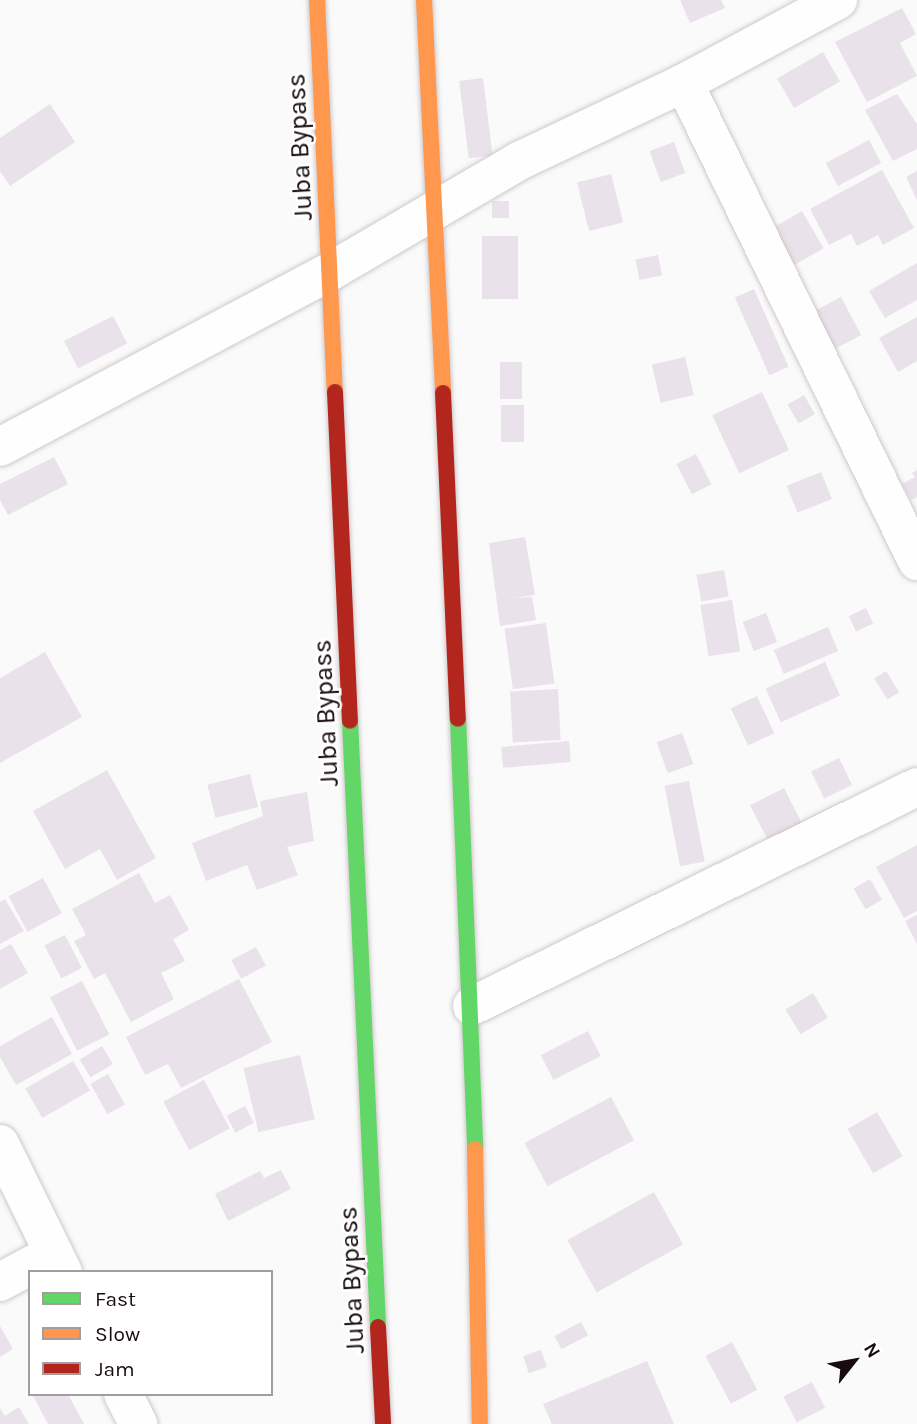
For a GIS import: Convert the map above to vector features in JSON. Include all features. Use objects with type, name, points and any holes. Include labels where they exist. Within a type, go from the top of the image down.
[{"type":"main road","name":"Juba Bypass","points":[[317,0],[383,1424]]},
{"type":"main road","points":[[424,0],[472,1006],[481,1424]]},
{"type":"street","points":[[0,447],[331,271],[519,161],[684,83],[838,0]]},
{"type":"street","points":[[684,83],[917,561]]},
{"type":"street","points":[[472,1006],[917,787]]},
{"type":"street","points":[[0,1144],[58,1262],[35,1270]]},
{"type":"street","points":[[0,1282],[28,1272]]},
{"type":"street","points":[[124,1396],[138,1424]]},
{"type":"building","points":[[680,0],[721,0],[725,8],[690,23]]},
{"type":"building","points":[[902,8],[916,34],[900,43],[917,76],[867,102],[835,42]]},
{"type":"building","points":[[823,52],[840,81],[794,108],[777,78]]},
{"type":"building","points":[[483,78],[493,155],[469,158],[459,81]]},
{"type":"building","points":[[897,94],[917,124],[917,149],[893,161],[865,110]]},
{"type":"building","points":[[50,104],[75,142],[10,186],[0,171],[0,138]]},
{"type":"building","points":[[869,140],[881,163],[838,186],[826,163]]},
{"type":"building","points":[[674,142],[685,173],[661,182],[650,151]]},
{"type":"building","points":[[882,170],[914,228],[883,245],[878,235],[857,246],[851,234],[829,245],[810,209]]},
{"type":"building","points":[[917,171],[917,200],[906,177]]},
{"type":"building","points":[[611,174],[623,223],[589,231],[577,182]]},
{"type":"building","points":[[492,201],[509,201],[509,218],[492,218]]},
{"type":"building","points":[[802,211],[824,248],[790,268],[768,230]]},
{"type":"building","points":[[482,236],[518,236],[518,299],[482,299]]},
{"type":"building","points":[[658,255],[662,276],[639,280],[635,259]]},
{"type":"building","points":[[917,263],[917,300],[885,318],[869,291]]},
{"type":"building","points":[[754,289],[789,367],[769,375],[735,298]]},
{"type":"building","points":[[841,297],[861,335],[830,351],[810,313]]},
{"type":"building","points":[[113,316],[127,344],[78,369],[64,341]]},
{"type":"building","points":[[917,317],[917,361],[898,372],[879,338]]},
{"type":"building","points":[[685,357],[694,395],[661,403],[652,365]]},
{"type":"building","points":[[500,362],[522,362],[522,399],[500,399]]},
{"type":"building","points":[[762,392],[789,450],[739,473],[712,415]]},
{"type":"building","points":[[804,395],[815,414],[799,424],[788,405]]},
{"type":"building","points":[[501,405],[524,405],[524,442],[501,442]]},
{"type":"building","points":[[696,454],[711,484],[692,494],[676,464]]},
{"type":"building","points":[[54,457],[68,484],[8,515],[0,500],[0,484]]},
{"type":"building","points":[[917,470],[917,497],[911,500],[902,484],[915,477],[912,473]]},
{"type":"building","points":[[821,472],[832,499],[798,513],[787,486]]},
{"type":"building","points":[[525,537],[535,595],[513,598],[532,597],[536,620],[500,626],[489,543]]},
{"type":"building","points":[[724,570],[729,597],[701,601],[696,575]]},
{"type":"building","points":[[732,600],[740,651],[709,656],[700,605]]},
{"type":"building","points":[[866,608],[873,623],[856,631],[849,616]]},
{"type":"building","points":[[766,613],[777,642],[754,651],[743,622]]},
{"type":"building","points":[[546,623],[554,683],[513,689],[504,629]]},
{"type":"building","points":[[828,627],[838,651],[784,674],[774,650]]},
{"type":"building","points":[[45,652],[82,717],[0,763],[0,678]]},
{"type":"building","points":[[825,662],[840,696],[781,722],[766,688]]},
{"type":"building","points":[[886,671],[899,692],[887,700],[874,678]]},
{"type":"building","points":[[558,689],[561,740],[513,742],[510,692]]},
{"type":"building","points":[[757,696],[774,733],[748,745],[731,708]]},
{"type":"building","points":[[682,733],[693,764],[668,773],[657,742]]},
{"type":"building","points":[[569,741],[571,762],[503,768],[501,747]]},
{"type":"building","points":[[839,758],[852,785],[824,799],[811,772]]},
{"type":"building","points":[[107,770],[156,858],[117,880],[100,849],[65,869],[33,811]]},
{"type":"building","points":[[250,774],[258,807],[216,818],[207,785]]},
{"type":"building","points":[[689,781],[705,861],[680,866],[664,786]]},
{"type":"building","points":[[784,788],[803,825],[769,843],[750,805]]},
{"type":"building","points":[[307,792],[314,841],[287,847],[298,875],[257,890],[247,865],[206,881],[192,843],[263,816],[260,801]]},
{"type":"building","points":[[917,845],[917,911],[904,918],[876,867]]},
{"type":"building","points":[[139,873],[155,903],[170,895],[189,930],[173,939],[185,961],[161,973],[174,999],[131,1022],[105,973],[94,979],[74,941],[86,935],[72,909]]},
{"type":"building","points":[[43,878],[62,913],[27,932],[9,896]]},
{"type":"building","points":[[870,879],[882,900],[866,909],[854,889]]},
{"type":"building","points":[[5,899],[24,931],[0,944],[0,902]]},
{"type":"building","points":[[917,915],[917,944],[905,921]]},
{"type":"building","points":[[65,935],[82,968],[61,978],[45,945]]},
{"type":"building","points":[[11,944],[28,973],[0,989],[0,950]]},
{"type":"building","points":[[256,947],[266,966],[241,979],[231,960]]},
{"type":"building","points":[[239,979],[272,1042],[181,1088],[168,1064],[145,1075],[126,1037]]},
{"type":"building","points":[[82,981],[109,1034],[77,1051],[50,997]]},
{"type":"building","points":[[813,993],[828,1018],[801,1034],[786,1009]]},
{"type":"building","points":[[52,1017],[72,1054],[16,1085],[0,1057],[0,1046]]},
{"type":"building","points":[[588,1031],[601,1056],[553,1080],[541,1055]]},
{"type":"building","points":[[102,1046],[113,1064],[91,1077],[80,1059]]},
{"type":"building","points":[[300,1055],[315,1119],[258,1132],[243,1068]]},
{"type":"building","points":[[73,1061],[90,1090],[42,1118],[25,1088]]},
{"type":"building","points":[[108,1074],[125,1105],[107,1114],[91,1084]]},
{"type":"building","points":[[204,1080],[230,1129],[189,1150],[163,1102]]},
{"type":"building","points":[[611,1097],[634,1140],[547,1186],[524,1143]]},
{"type":"building","points":[[245,1106],[254,1123],[235,1133],[226,1116]]},
{"type":"building","points":[[877,1112],[902,1156],[873,1173],[848,1129]]},
{"type":"building","points":[[281,1170],[291,1189],[228,1221],[215,1194],[260,1171],[264,1178]]},
{"type":"building","points":[[654,1192],[683,1244],[597,1292],[567,1240]]},
{"type":"building","points":[[581,1322],[588,1335],[562,1349],[555,1336]]},
{"type":"building","points":[[0,1326],[13,1349],[0,1357]]},
{"type":"building","points":[[732,1342],[757,1390],[731,1404],[706,1356]]},
{"type":"building","points":[[541,1350],[547,1367],[529,1373],[523,1356]]},
{"type":"building","points":[[647,1361],[674,1424],[552,1424],[543,1404]]},
{"type":"building","points":[[812,1382],[825,1408],[797,1422],[783,1397]]},
{"type":"building","points":[[33,1396],[69,1396],[84,1424],[48,1424]]},
{"type":"building","points":[[19,1407],[29,1424],[0,1424],[0,1408],[5,1416]]},
{"type":"traffic: fast","points":[[458,719],[475,1149]]},
{"type":"traffic: fast","points":[[350,721],[378,1327]]},
{"type":"traffic: slow","points":[[317,0],[335,392]]},
{"type":"traffic: slow","points":[[424,0],[443,393]]},
{"type":"traffic: slow","points":[[475,1149],[480,1424]]},
{"type":"traffic: jam","points":[[335,392],[350,721]]},
{"type":"traffic: jam","points":[[443,393],[458,719]]},
{"type":"traffic: jam","points":[[378,1327],[383,1424]]}]
